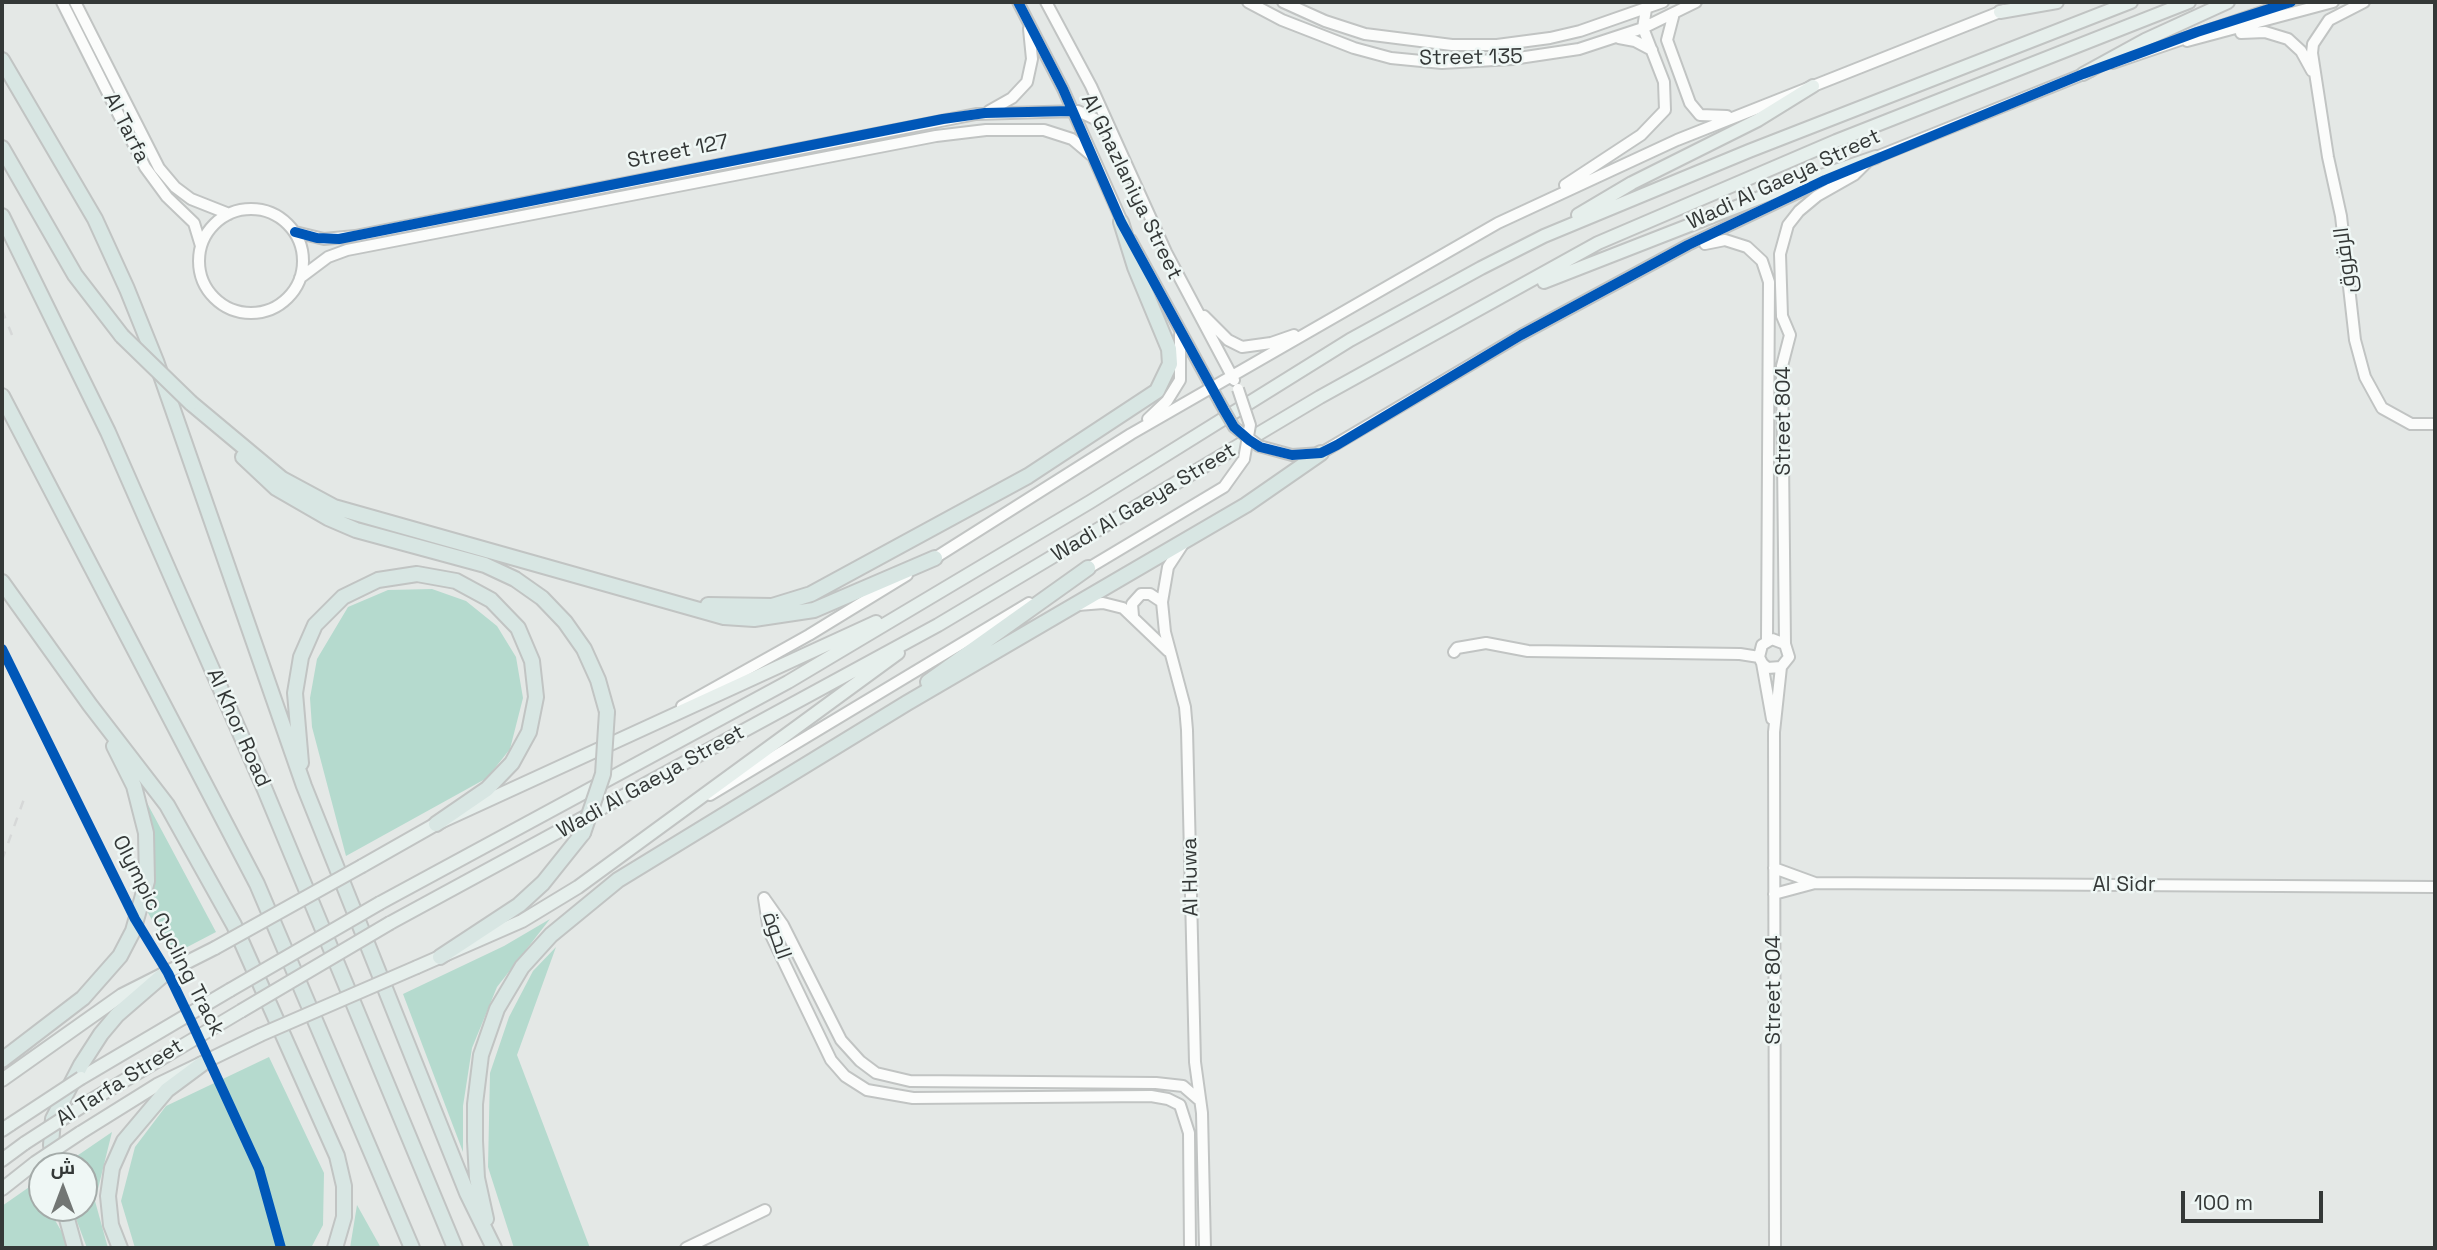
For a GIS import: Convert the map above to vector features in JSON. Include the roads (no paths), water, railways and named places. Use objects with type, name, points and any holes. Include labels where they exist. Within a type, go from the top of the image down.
[{"type":"highway","points":[[2,60],[95,219],[127,289],[161,373],[304,786],[467,1193],[492,1243]]},
{"type":"highway","points":[[2,148],[75,275],[121,336],[191,403],[282,479],[334,507],[724,617],[784,617],[823,606],[935,558]]},
{"type":"highway","name":"Al Khor Road","points":[[2,216],[108,432],[265,790],[455,1248]]},
{"type":"highway","points":[[636,593],[719,607],[772,606],[811,594],[1028,476],[1157,391],[1170,364],[1169,349],[1135,267],[1121,222]]},
{"type":"highway","points":[[2,396],[257,884],[412,1248]]},
{"type":"highway","points":[[217,426],[253,468],[276,488],[319,514],[356,530],[485,565],[515,579],[542,598],[565,622],[584,649],[598,680],[607,712],[603,774],[583,833],[565,859],[535,891],[440,957]]},
{"type":"highway","points":[[492,1243],[477,1178],[475,1104],[481,1055],[497,1009],[522,967],[567,920],[618,880],[907,703],[1246,505],[1321,453]]},
{"type":"highway","points":[[907,703],[926,683],[1088,568]]},
{"type":"highway","points":[[304,786],[295,693],[301,657],[315,625],[343,597],[378,580],[417,574],[456,581],[491,600],[518,628],[532,661],[536,697],[529,732],[512,763],[487,789],[436,824]]},
{"type":"highway","points":[[2,582],[90,705],[167,805],[234,925],[337,1156],[344,1186],[344,1217],[335,1248]]},
{"type":"highway","points":[[2,1060],[83,998],[103,978],[120,956],[142,905],[148,857],[142,810],[124,765],[90,705]]},
{"type":"highway","points":[[52,1152],[53,1119],[81,1065],[101,1034],[117,1016],[162,976]]},
{"type":"highway","points":[[120,1248],[111,1225],[108,1196],[113,1168],[124,1141],[143,1114],[167,1090],[202,1064]]},
{"type":"highway","points":[[68,1222],[75,1248]]},
{"type":"main road","points":[[2000,12],[2057,2]]},
{"type":"main road","name":"Wadi Al Gaeya Street","points":[[230,990],[380,903],[788,682],[1090,502],[1350,340],[1544,236],[1819,122],[2132,2]]},
{"type":"main road","name":"Wadi Al Gaeya Street","points":[[241,1011],[390,923],[938,625],[1320,397],[1486,308],[1598,243],[1695,199],[2189,2]]},
{"type":"main road","points":[[2083,74],[2144,40],[2228,2]]},
{"type":"main road","points":[[1544,236],[1632,183],[1758,120],[1813,86]]},
{"type":"main road","points":[[1486,308],[1604,256],[1873,159]]},
{"type":"main road","points":[[2,1080],[122,995],[215,948],[436,824],[922,602]]},
{"type":"main road","points":[[2,1189],[80,1133],[157,1085],[260,1035],[440,957],[550,905],[938,625]]},
{"type":"main road","name":"Al Tarfa Street","points":[[6,1127],[82,1077],[230,990]]},
{"type":"main road","name":"Al Tarfa Street","points":[[2,1160],[90,1101],[241,1011]]},
{"type":"street","name":"Al Tarfa","points":[[62,2],[145,167],[167,197],[194,223],[201,246]]},
{"type":"street","name":"Al Tarfa","points":[[75,2],[159,168],[174,187],[191,199],[229,214]]},
{"type":"street","name":"Al Ghazlaniya Street","points":[[1018,2],[1121,222],[1212,387]]},
{"type":"street","name":"Al Ghazlaniya Street","points":[[1046,2],[1091,86],[1188,296],[1232,376]]},
{"type":"street","name":"Street 135","points":[[1248,2],[1282,20],[1338,43],[1407,60],[1443,62],[1549,55],[1616,38],[1696,2]]},
{"type":"street","name":"Street 135","points":[[1283,2],[1365,34],[1452,45],[1497,45],[1550,38],[1663,2]]},
{"type":"street","points":[[633,732],[809,635],[1131,434],[1498,223],[1549,197],[1740,114],[2024,2]]},
{"type":"street","name":"Wadi Al Gaeya Street","points":[[1321,453],[1521,335],[1663,258],[1873,159],[2083,74],[2291,2]]},
{"type":"street","points":[[2139,53],[2333,2]]},
{"type":"street","name":"الرقروق","points":[[2364,2],[2323,27],[2314,44],[2315,74],[2341,216],[2359,358],[2372,394],[2382,408],[2411,424],[2435,424]]},
{"type":"street","points":[[1549,197],[1641,135],[1661,117],[1667,101],[1664,82],[1643,28],[1646,9]]},
{"type":"street","points":[[1674,13],[1667,40],[1690,103],[1705,117],[1740,114]]},
{"type":"street","points":[[986,130],[985,113],[1012,99],[1027,82],[1032,66],[1029,22]]},
{"type":"street","name":"الرقروق","points":[[2213,35],[2275,33],[2288,39],[2301,51],[2315,74]]},
{"type":"street","points":[[1616,38],[1635,41],[1652,50]]},
{"type":"street","name":"Street 127","points":[[295,232],[324,239],[355,236],[985,113],[1070,111],[1095,119],[1116,142]]},
{"type":"street","name":"Street 127","points":[[300,278],[328,257],[362,247],[872,147],[986,130],[1053,131],[1072,139],[1091,155]]},
{"type":"street","name":"Street 804","points":[[1785,644],[1782,366],[1790,335],[1782,316],[1780,254],[1788,225],[1799,211],[1817,196],[1854,176],[1873,159]]},
{"type":"street","points":[[245,209],[261,210],[277,215],[295,232],[303,255],[300,278],[284,301],[267,310],[248,313],[230,309],[214,298],[203,283],[199,264],[201,246],[214,223],[229,214],[245,209]]},
{"type":"street","name":"Street 804","points":[[1663,258],[1679,257],[1714,240],[1725,240],[1747,247],[1767,270],[1764,643]]},
{"type":"street","points":[[1188,296],[1213,327],[1242,347],[1271,343],[1320,327]]},
{"type":"street","points":[[1131,434],[1167,401],[1180,380],[1179,329]]},
{"type":"street","points":[[1232,376],[1254,443]]},
{"type":"street","points":[[1212,387],[1234,427],[1254,443],[1292,455],[1321,453]]},
{"type":"street","name":"Wadi Al Gaeya Street","points":[[695,802],[729,786],[925,664],[1224,487],[1254,443]]},
{"type":"street","name":"Al Huwa","points":[[1184,541],[1168,567],[1162,602],[1185,707],[1187,730],[1198,1100]]},
{"type":"street","points":[[1133,615],[1132,604],[1141,594],[1150,594],[1162,602]]},
{"type":"street","name":"Al Huwa","points":[[1078,605],[1103,603],[1123,608],[1172,656]]},
{"type":"street","points":[[1454,652],[1457,648],[1486,643],[1528,651],[1740,654],[1761,660],[1768,668],[1781,667],[1789,657],[1785,644],[1776,639],[1740,654]]},
{"type":"street","points":[[1761,660],[1764,643]]},
{"type":"street","name":"Street 804","points":[[1761,660],[1774,732]]},
{"type":"street","name":"Street 804","points":[[1774,1248],[1774,732],[1781,667]]},
{"type":"street","points":[[1774,868],[1815,883]]},
{"type":"street","points":[[1774,894],[1815,883],[2435,887]]},
{"type":"street","name":"الحوة","points":[[1185,1113],[1174,1101],[1151,1096],[913,1098],[867,1090],[845,1076],[831,1060],[769,932],[764,898],[783,925],[841,1041],[876,1073],[910,1081],[1156,1083],[1183,1086],[1198,1100]]},
{"type":"street","points":[[769,932],[783,925]]},
{"type":"street","points":[[1190,1248],[1189,1133],[1185,1113],[1198,1100]]},
{"type":"street","points":[[1198,1100],[1203,1139],[1205,1248]]},
{"type":"street","points":[[686,1248],[765,1210]]},
{"type":"railway","points":[[2,310],[12,335]]},
{"type":"railway","points":[[2,860],[24,799]]}]
